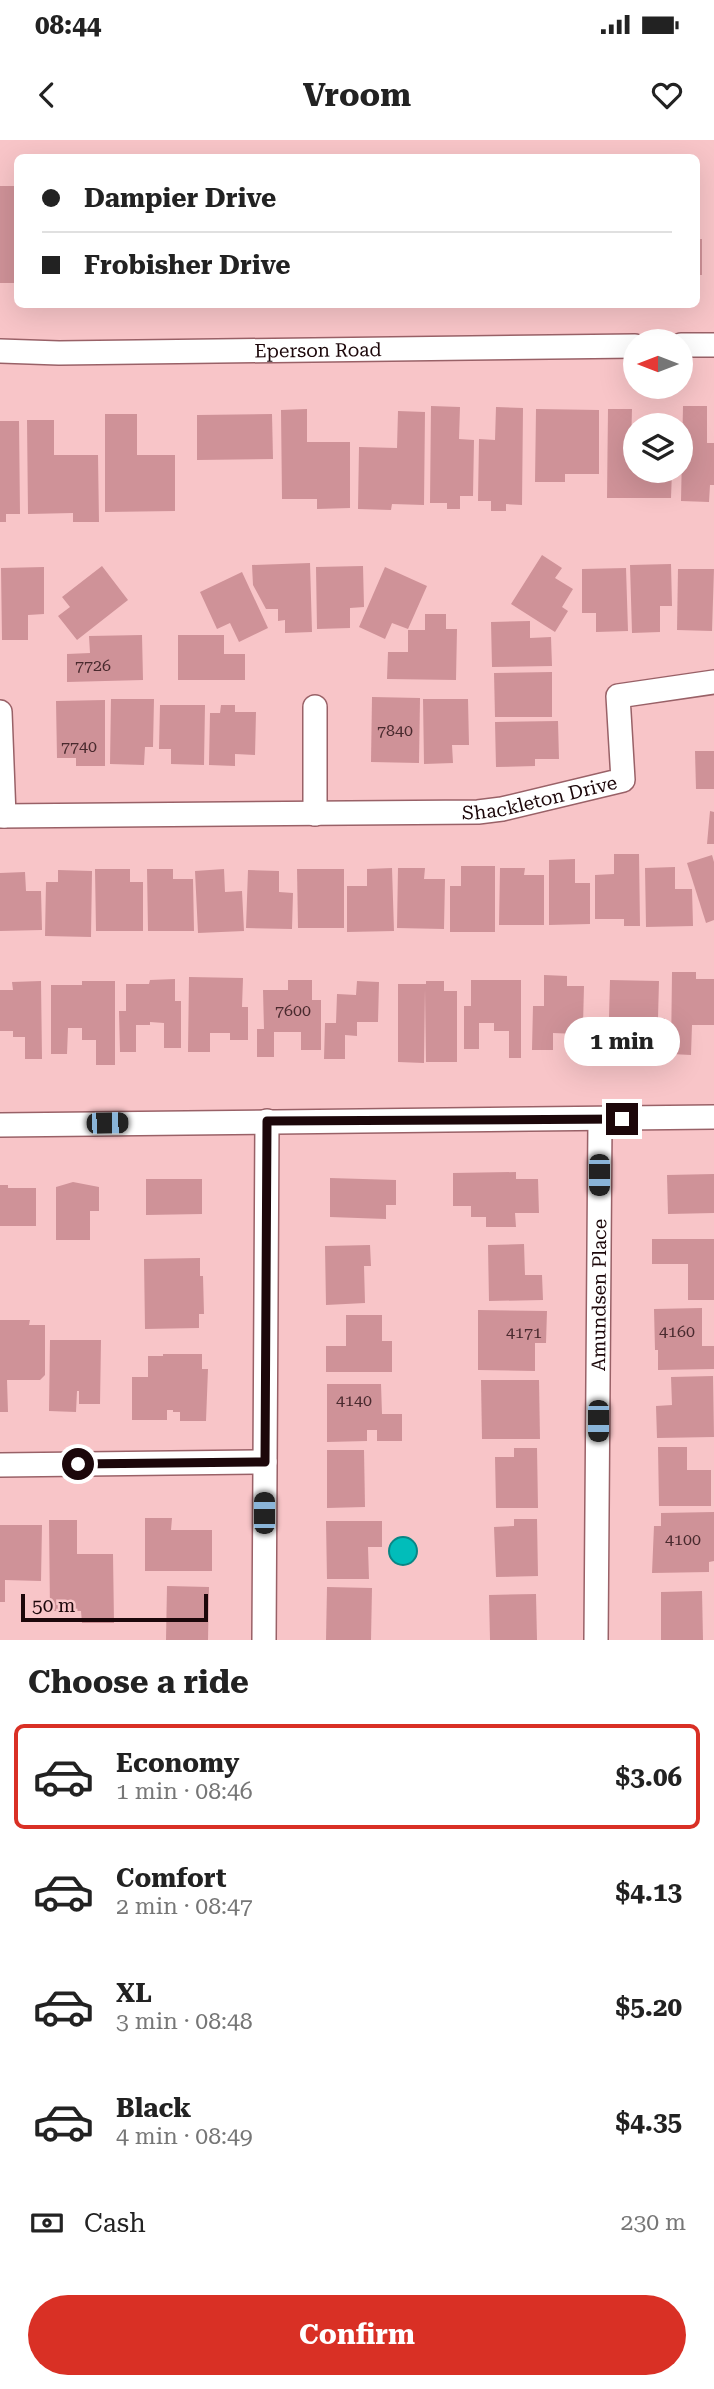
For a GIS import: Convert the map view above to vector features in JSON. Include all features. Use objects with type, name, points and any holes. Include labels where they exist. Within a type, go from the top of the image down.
[{"type":"street","points":[[693,345],[714,345]]},
{"type":"street","name":"Eperson Road","points":[[0,351],[60,353],[623,346]]},
{"type":"street","name":"Shackleton Drive","points":[[0,712],[2,816],[478,813],[502,810],[623,780],[618,696],[714,682]]},
{"type":"street","points":[[315,707],[315,814]]},
{"type":"street","points":[[0,1125],[714,1117]]},
{"type":"street","name":"Amundsen Place","points":[[596,1640],[600,1120]]},
{"type":"street","points":[[264,1640],[267,1121]]},
{"type":"street","points":[[0,1465],[265,1462]]},
{"type":"water","points":[[403,1537],[413,1541],[417,1551],[413,1561],[403,1565],[393,1561],[389,1551],[393,1541]]},
{"type":"building","points":[[0,186],[14,186],[14,283],[0,283]]},
{"type":"building","points":[[700,239],[702,239],[700,275]]},
{"type":"building","points":[[431,406],[460,407],[459,439],[474,440],[473,496],[460,496],[460,509],[447,509],[447,503],[430,503]]},
{"type":"building","points":[[683,406],[707,406],[707,443],[714,443],[714,485],[710,485],[709,502],[681,501],[681,483],[693,483],[693,413],[683,413]]},
{"type":"building","points":[[496,407],[523,408],[522,505],[506,504],[506,511],[491,511],[491,501],[478,501],[479,439],[495,440]]},
{"type":"building","points":[[307,409],[307,442],[350,442],[350,508],[317,509],[317,499],[282,499],[281,410]]},
{"type":"building","points":[[536,409],[599,410],[599,474],[565,474],[565,482],[535,482]]},
{"type":"building","points":[[608,409],[632,409],[632,413],[623,413],[623,483],[672,483],[671,498],[607,498]]},
{"type":"building","points":[[398,411],[425,412],[424,505],[392,504],[391,510],[358,509],[359,447],[397,448]]},
{"type":"building","points":[[105,414],[137,414],[137,455],[175,455],[175,511],[105,512]]},
{"type":"building","points":[[272,414],[273,459],[197,460],[197,415]]},
{"type":"building","points":[[27,420],[54,420],[54,455],[98,455],[99,522],[73,522],[73,513],[28,514]]},
{"type":"building","points":[[0,421],[19,421],[20,514],[6,514],[6,522],[0,522]]},
{"type":"building","points":[[542,555],[562,568],[555,578],[573,589],[562,607],[568,611],[555,632],[511,604]]},
{"type":"building","points":[[310,563],[312,632],[285,633],[285,620],[278,621],[278,609],[266,609],[253,585],[252,565]]},
{"type":"building","points":[[671,564],[672,606],[660,606],[660,632],[632,633],[630,565]]},
{"type":"building","points":[[102,566],[128,600],[77,640],[58,616],[70,607],[62,597]]},
{"type":"building","points":[[363,566],[364,607],[350,608],[350,628],[317,629],[316,567]]},
{"type":"building","points":[[44,567],[44,614],[28,615],[28,640],[2,640],[1,568]]},
{"type":"building","points":[[385,567],[427,586],[408,629],[392,623],[385,639],[359,627]]},
{"type":"building","points":[[626,568],[628,631],[596,632],[596,613],[582,613],[582,569]]},
{"type":"building","points":[[678,569],[714,569],[712,631],[677,630]]},
{"type":"building","points":[[242,572],[268,628],[239,642],[230,623],[217,629],[200,592]]},
{"type":"building","points":[[425,614],[446,614],[446,629],[457,629],[456,680],[387,679],[388,652],[408,652],[408,630],[425,630]]},
{"type":"building","points":[[530,621],[530,638],[551,637],[552,666],[492,667],[491,622]]},
{"type":"building","points":[[142,635],[143,680],[67,682],[67,654],[90,653],[89,636]]},
{"type":"building","points":[[178,635],[224,635],[224,654],[245,654],[245,680],[178,680]]},
{"type":"building","points":[[552,672],[552,717],[495,717],[494,673]]},
{"type":"building","points":[[372,697],[420,698],[419,763],[371,762]]},
{"type":"building","points":[[111,699],[154,699],[153,747],[145,747],[144,765],[110,764]]},
{"type":"building","points":[[423,699],[468,699],[469,745],[452,745],[453,763],[424,764]]},
{"type":"building","points":[[105,700],[105,766],[76,766],[76,758],[57,758],[56,701]]},
{"type":"building","points":[[160,705],[205,705],[204,765],[171,764],[171,749],[159,749]]},
{"type":"building","points":[[221,705],[235,705],[235,712],[256,712],[255,755],[235,754],[235,766],[209,765],[210,713],[220,713]]},
{"type":"building","points":[[558,721],[559,759],[535,759],[535,766],[496,767],[495,722]]},
{"type":"building","points":[[695,751],[714,751],[714,789],[696,789]]},
{"type":"building","points":[[710,811],[714,812],[714,844],[707,844]]},
{"type":"building","points":[[614,854],[639,854],[640,926],[624,926],[624,919],[595,919],[595,875],[614,874]]},
{"type":"building","points":[[712,855],[714,920],[706,923],[687,863]]},
{"type":"building","points":[[575,859],[575,883],[590,883],[590,924],[549,925],[549,860]]},
{"type":"building","points":[[461,866],[495,866],[495,932],[450,932],[450,886],[461,886]]},
{"type":"building","points":[[675,867],[675,889],[692,889],[693,926],[646,927],[645,868]]},
{"type":"building","points":[[392,868],[394,931],[347,932],[347,886],[367,886],[367,869]]},
{"type":"building","points":[[398,868],[425,868],[424,879],[445,879],[444,929],[397,928]]},
{"type":"building","points":[[500,868],[525,868],[524,875],[544,875],[544,925],[499,925]]},
{"type":"building","points":[[95,869],[130,869],[130,882],[143,882],[143,931],[96,931]]},
{"type":"building","points":[[147,869],[173,869],[173,879],[193,879],[194,931],[148,931]]},
{"type":"building","points":[[224,869],[225,892],[242,891],[244,931],[198,933],[195,871]]},
{"type":"building","points":[[297,869],[344,869],[344,928],[298,928]]},
{"type":"building","points":[[58,870],[92,871],[91,937],[45,936],[46,882],[58,882]]},
{"type":"building","points":[[248,870],[279,871],[279,892],[293,893],[292,929],[246,928]]},
{"type":"building","points":[[25,872],[26,891],[41,891],[42,930],[0,931],[0,873]]},
{"type":"building","points":[[672,972],[696,972],[696,979],[714,979],[714,1025],[692,1025],[691,1055],[671,1054]]},
{"type":"building","points":[[544,975],[567,976],[567,986],[584,986],[583,1025],[596,1025],[595,1058],[577,1057],[577,1034],[553,1033],[553,1050],[532,1050],[533,1006],[544,1006]]},
{"type":"building","points":[[189,977],[243,978],[242,1007],[248,1007],[248,1040],[230,1040],[230,1033],[210,1033],[210,1052],[188,1052]]},
{"type":"building","points":[[175,979],[175,1001],[181,1001],[181,1048],[164,1048],[164,1023],[150,1022],[150,1025],[136,1025],[136,1052],[120,1052],[119,1011],[126,1011],[126,984],[149,984],[150,980]]},
{"type":"building","points":[[288,980],[312,980],[312,1000],[321,1000],[321,1050],[301,1050],[301,1032],[274,1032],[274,1057],[257,1057],[257,1029],[264,1029],[263,990],[288,990]]},
{"type":"building","points":[[471,980],[521,980],[521,1058],[509,1058],[509,1031],[494,1031],[494,1023],[479,1023],[479,1049],[464,1049],[464,1006],[471,1006]]},
{"type":"building","points":[[610,980],[659,981],[658,1018],[665,1018],[664,1054],[650,1054],[650,1027],[619,1026],[618,1049],[603,1049],[603,1017],[609,1017]]},
{"type":"building","points":[[41,981],[42,1059],[25,1059],[25,1037],[13,1037],[13,1031],[0,1031],[0,990],[13,990],[12,982]]},
{"type":"building","points":[[82,981],[115,981],[115,1065],[96,1065],[96,1040],[82,1040],[82,1028],[68,1028],[67,1054],[51,1054],[51,985],[82,985]]},
{"type":"building","points":[[357,981],[379,982],[378,1022],[357,1022],[357,1036],[345,1035],[345,1059],[324,1059],[325,1023],[336,1023],[337,994],[356,995]]},
{"type":"building","points":[[426,981],[444,981],[444,991],[457,991],[457,1062],[426,1062],[425,989],[424,1063],[398,1062],[398,984],[426,984]]},
{"type":"building","points":[[516,1172],[516,1179],[538,1179],[539,1213],[515,1213],[516,1227],[486,1227],[486,1217],[471,1217],[471,1206],[453,1206],[453,1173]]},
{"type":"building","points":[[714,1174],[714,1213],[668,1214],[667,1175]]},
{"type":"building","points":[[330,1178],[396,1180],[396,1205],[386,1205],[386,1219],[330,1217]]},
{"type":"building","points":[[146,1179],[202,1179],[202,1214],[146,1215]]},
{"type":"building","points":[[73,1182],[99,1187],[99,1211],[90,1211],[90,1240],[56,1240],[56,1187]]},
{"type":"building","points":[[0,1185],[8,1185],[8,1188],[36,1188],[36,1226],[0,1226]]},
{"type":"building","points":[[652,1239],[714,1239],[714,1300],[688,1300],[688,1264],[652,1264]]},
{"type":"building","points":[[524,1244],[525,1275],[542,1275],[543,1300],[489,1301],[488,1245]]},
{"type":"building","points":[[370,1245],[371,1266],[364,1266],[365,1303],[326,1305],[325,1246]]},
{"type":"building","points":[[200,1258],[204,1314],[199,1314],[199,1328],[145,1329],[144,1259]]},
{"type":"building","points":[[702,1308],[702,1346],[714,1346],[714,1369],[658,1370],[654,1309]]},
{"type":"building","points":[[478,1310],[547,1311],[546,1343],[535,1343],[535,1371],[478,1370]]},
{"type":"building","points":[[346,1315],[382,1315],[382,1341],[392,1341],[392,1372],[326,1372],[326,1346],[346,1346]]},
{"type":"building","points":[[0,1320],[30,1320],[29,1325],[45,1325],[45,1375],[40,1380],[7,1380],[8,1412],[0,1412]]},
{"type":"building","points":[[50,1340],[101,1340],[100,1404],[79,1404],[77,1391],[76,1412],[49,1411]]},
{"type":"building","points":[[202,1354],[202,1369],[208,1369],[206,1421],[180,1421],[180,1412],[173,1410],[167,1410],[167,1420],[132,1420],[132,1377],[148,1377],[148,1356]]},
{"type":"building","points":[[713,1376],[714,1437],[657,1438],[656,1406],[672,1405],[671,1377]]},
{"type":"building","points":[[481,1380],[539,1380],[540,1439],[482,1439]]},
{"type":"building","points":[[327,1384],[381,1384],[382,1414],[402,1414],[402,1441],[377,1441],[377,1430],[367,1430],[367,1441],[327,1442]]},
{"type":"building","points":[[658,1447],[687,1447],[687,1470],[711,1470],[711,1506],[659,1506]]},
{"type":"building","points":[[514,1448],[537,1448],[538,1508],[496,1508],[495,1457],[514,1457]]},
{"type":"building","points":[[327,1450],[364,1450],[365,1507],[327,1508]]},
{"type":"building","points":[[714,1512],[714,1561],[709,1562],[709,1572],[652,1573],[654,1526],[661,1526],[661,1513]]},
{"type":"building","points":[[145,1518],[172,1518],[171,1530],[212,1530],[212,1571],[145,1571]]},
{"type":"building","points":[[514,1519],[537,1519],[538,1576],[496,1577],[494,1527],[514,1526]]},
{"type":"building","points":[[49,1520],[77,1520],[77,1554],[113,1554],[114,1623],[82,1623],[81,1611],[50,1611]]},
{"type":"building","points":[[326,1521],[382,1521],[382,1547],[368,1547],[369,1579],[327,1579]]},
{"type":"building","points":[[0,1525],[42,1525],[41,1581],[5,1580],[5,1602],[0,1602]]},
{"type":"building","points":[[167,1586],[209,1587],[208,1640],[166,1640]]},
{"type":"building","points":[[327,1587],[372,1588],[371,1640],[326,1640]]},
{"type":"building","points":[[702,1591],[703,1640],[661,1640],[661,1592]]},
{"type":"building","points":[[536,1594],[537,1640],[490,1640],[489,1595]]},
{"type":"route","points":[[78,1464],[265,1462],[267,1121],[622,1119]]}]
